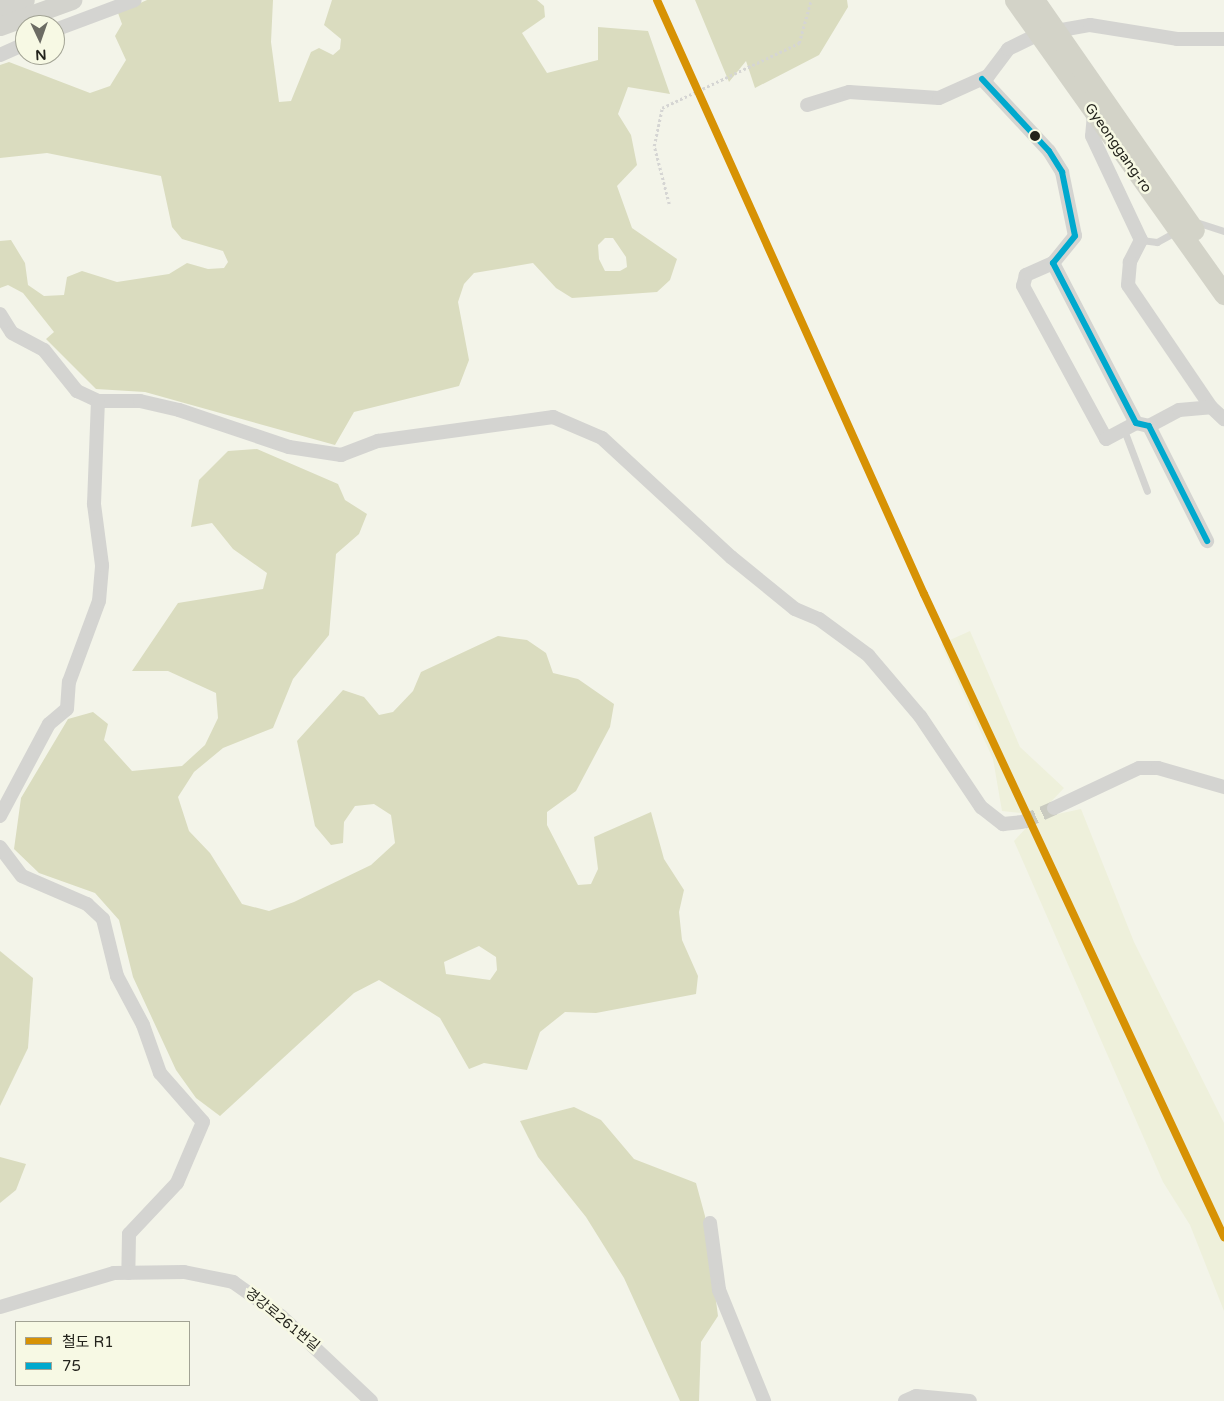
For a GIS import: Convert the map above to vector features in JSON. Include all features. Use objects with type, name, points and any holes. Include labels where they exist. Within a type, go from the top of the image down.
[{"type":"main road","name":"Gyeonggang-ro","points":[[1016,0],[1047,33],[1182,225],[1224,294]]},
{"type":"main road","name":"Gyeonggang-ro","points":[[1034,0],[1047,33],[1094,114],[1182,225],[1224,270]]},
{"type":"street","points":[[0,8],[25,0]]},
{"type":"street","points":[[0,26],[72,0]]},
{"type":"street","points":[[65,26],[135,0]]},
{"type":"street","points":[[806,105],[849,92],[939,98],[982,78],[1008,48],[1047,33],[1090,25],[1177,38],[1224,39]]},
{"type":"street","points":[[0,56],[15,49]]},
{"type":"street","points":[[982,78],[1049,151],[1062,172],[1075,236],[1053,263],[1026,275],[1024,286],[1106,439],[1179,410],[1211,407]]},
{"type":"street","points":[[1094,114],[1092,136],[1141,240],[1130,262],[1128,285],[1211,407],[1224,419]]},
{"type":"street","points":[[1053,263],[1136,426],[1207,541]]},
{"type":"street","points":[[0,314],[12,333],[44,350],[77,391],[98,401],[140,401],[179,410],[289,447],[341,455],[378,441],[552,417],[602,438],[730,558],[795,609],[819,619],[868,655],[920,716],[981,807],[1002,824],[1023,822]]},
{"type":"street","points":[[0,816],[49,724],[66,709],[69,682],[99,601],[102,565],[94,504],[98,401]]},
{"type":"street","points":[[1054,808],[1139,768],[1158,768],[1224,787]]},
{"type":"street","points":[[0,847],[22,876],[87,904],[103,918],[117,976],[143,1025],[160,1073],[202,1122],[177,1183],[129,1234],[128,1273]]},
{"type":"street","points":[[710,1223],[718,1290],[764,1401]]},
{"type":"street","name":"경강로261번길","points":[[0,1307],[128,1273],[184,1272],[233,1282],[281,1316],[370,1401]]},
{"type":"street","points":[[905,1401],[924,1396],[970,1401]]},
{"type":"lane","points":[[1141,240],[1157,242],[1182,225],[1224,231]]},
{"type":"lane","points":[[1136,426],[1147,491]]},
{"type":"path","points":[[670,204],[654,146],[656,123],[668,102],[799,43],[811,0]]},
{"type":"shaded area","points":[[147,0],[273,0],[271,42],[279,102],[291,101],[311,52],[319,48],[333,55],[340,49],[341,39],[324,25],[332,0],[537,0],[544,6],[545,17],[522,33],[547,73],[598,60],[598,27],[648,31],[670,94],[628,87],[618,114],[631,135],[637,165],[617,186],[632,228],[677,259],[670,280],[657,292],[572,298],[556,288],[533,263],[474,273],[464,284],[458,302],[469,360],[459,386],[354,412],[335,445],[145,392],[96,389],[46,339],[54,332],[23,293],[8,285],[0,288],[0,241],[11,240],[25,263],[28,285],[44,296],[64,295],[67,277],[82,271],[117,282],[169,274],[187,263],[208,269],[224,268],[228,262],[223,251],[182,239],[172,227],[161,176],[47,153],[0,158],[0,65],[9,62],[90,93],[110,86],[126,60],[115,36],[122,24],[118,13]],"holes":[[[605,238],[613,238],[626,257],[627,267],[620,271],[605,271],[599,259],[598,245]]]},
{"type":"shaded area","points":[[695,0],[847,0],[848,7],[819,55],[755,88],[746,61],[729,82]]},
{"type":"shaded area","points":[[257,449],[338,484],[345,500],[367,514],[359,534],[336,554],[329,635],[293,679],[273,728],[223,748],[194,772],[178,797],[189,831],[210,853],[242,904],[269,911],[294,902],[371,865],[395,843],[391,815],[374,804],[355,806],[344,822],[343,843],[331,845],[315,826],[297,741],[343,690],[364,697],[379,715],[393,712],[413,691],[421,672],[498,636],[527,640],[546,653],[553,673],[578,679],[614,704],[610,727],[576,791],[547,812],[547,825],[578,885],[591,884],[598,869],[594,837],[651,812],[664,859],[684,890],[679,912],[682,940],[698,976],[696,994],[596,1013],[565,1012],[540,1032],[527,1070],[484,1063],[469,1069],[440,1018],[379,980],[354,993],[220,1116],[196,1098],[176,1070],[133,977],[119,920],[95,893],[39,873],[14,849],[21,798],[68,719],[93,712],[108,724],[104,740],[132,771],[182,766],[205,745],[218,718],[216,693],[168,671],[132,671],[178,603],[263,589],[267,573],[233,549],[212,523],[191,527],[199,480],[228,451]],"holes":[[[479,946],[496,957],[497,970],[490,980],[446,974],[444,962]]]},
{"type":"shaded area","points":[[970,631],[1020,747],[1064,788],[1048,805],[1053,815],[1081,809],[1134,942],[1224,1123],[1224,1311],[1190,1225],[1163,1182],[1014,841],[1027,827],[1021,813],[1002,811],[993,759],[941,644]]},
{"type":"shaded area","points":[[0,951],[33,978],[28,1048],[0,1106]]},
{"type":"shaded area","points":[[574,1107],[601,1120],[634,1159],[696,1183],[705,1216],[718,1316],[701,1342],[699,1401],[680,1401],[624,1278],[586,1217],[538,1157],[520,1121]]},
{"type":"shaded area","points":[[0,1157],[26,1164],[16,1190],[0,1203]]},
{"type":"tunnel","points":[[1023,822],[1054,808]]},
{"type":"rail line","name":"R1","points":[[657,0],[924,594],[1224,1237]]},
{"type":"transit line","name":"75","points":[[982,79],[1049,151],[1062,172],[1075,236],[1053,263],[1136,423],[1149,426],[1207,541]]}]
